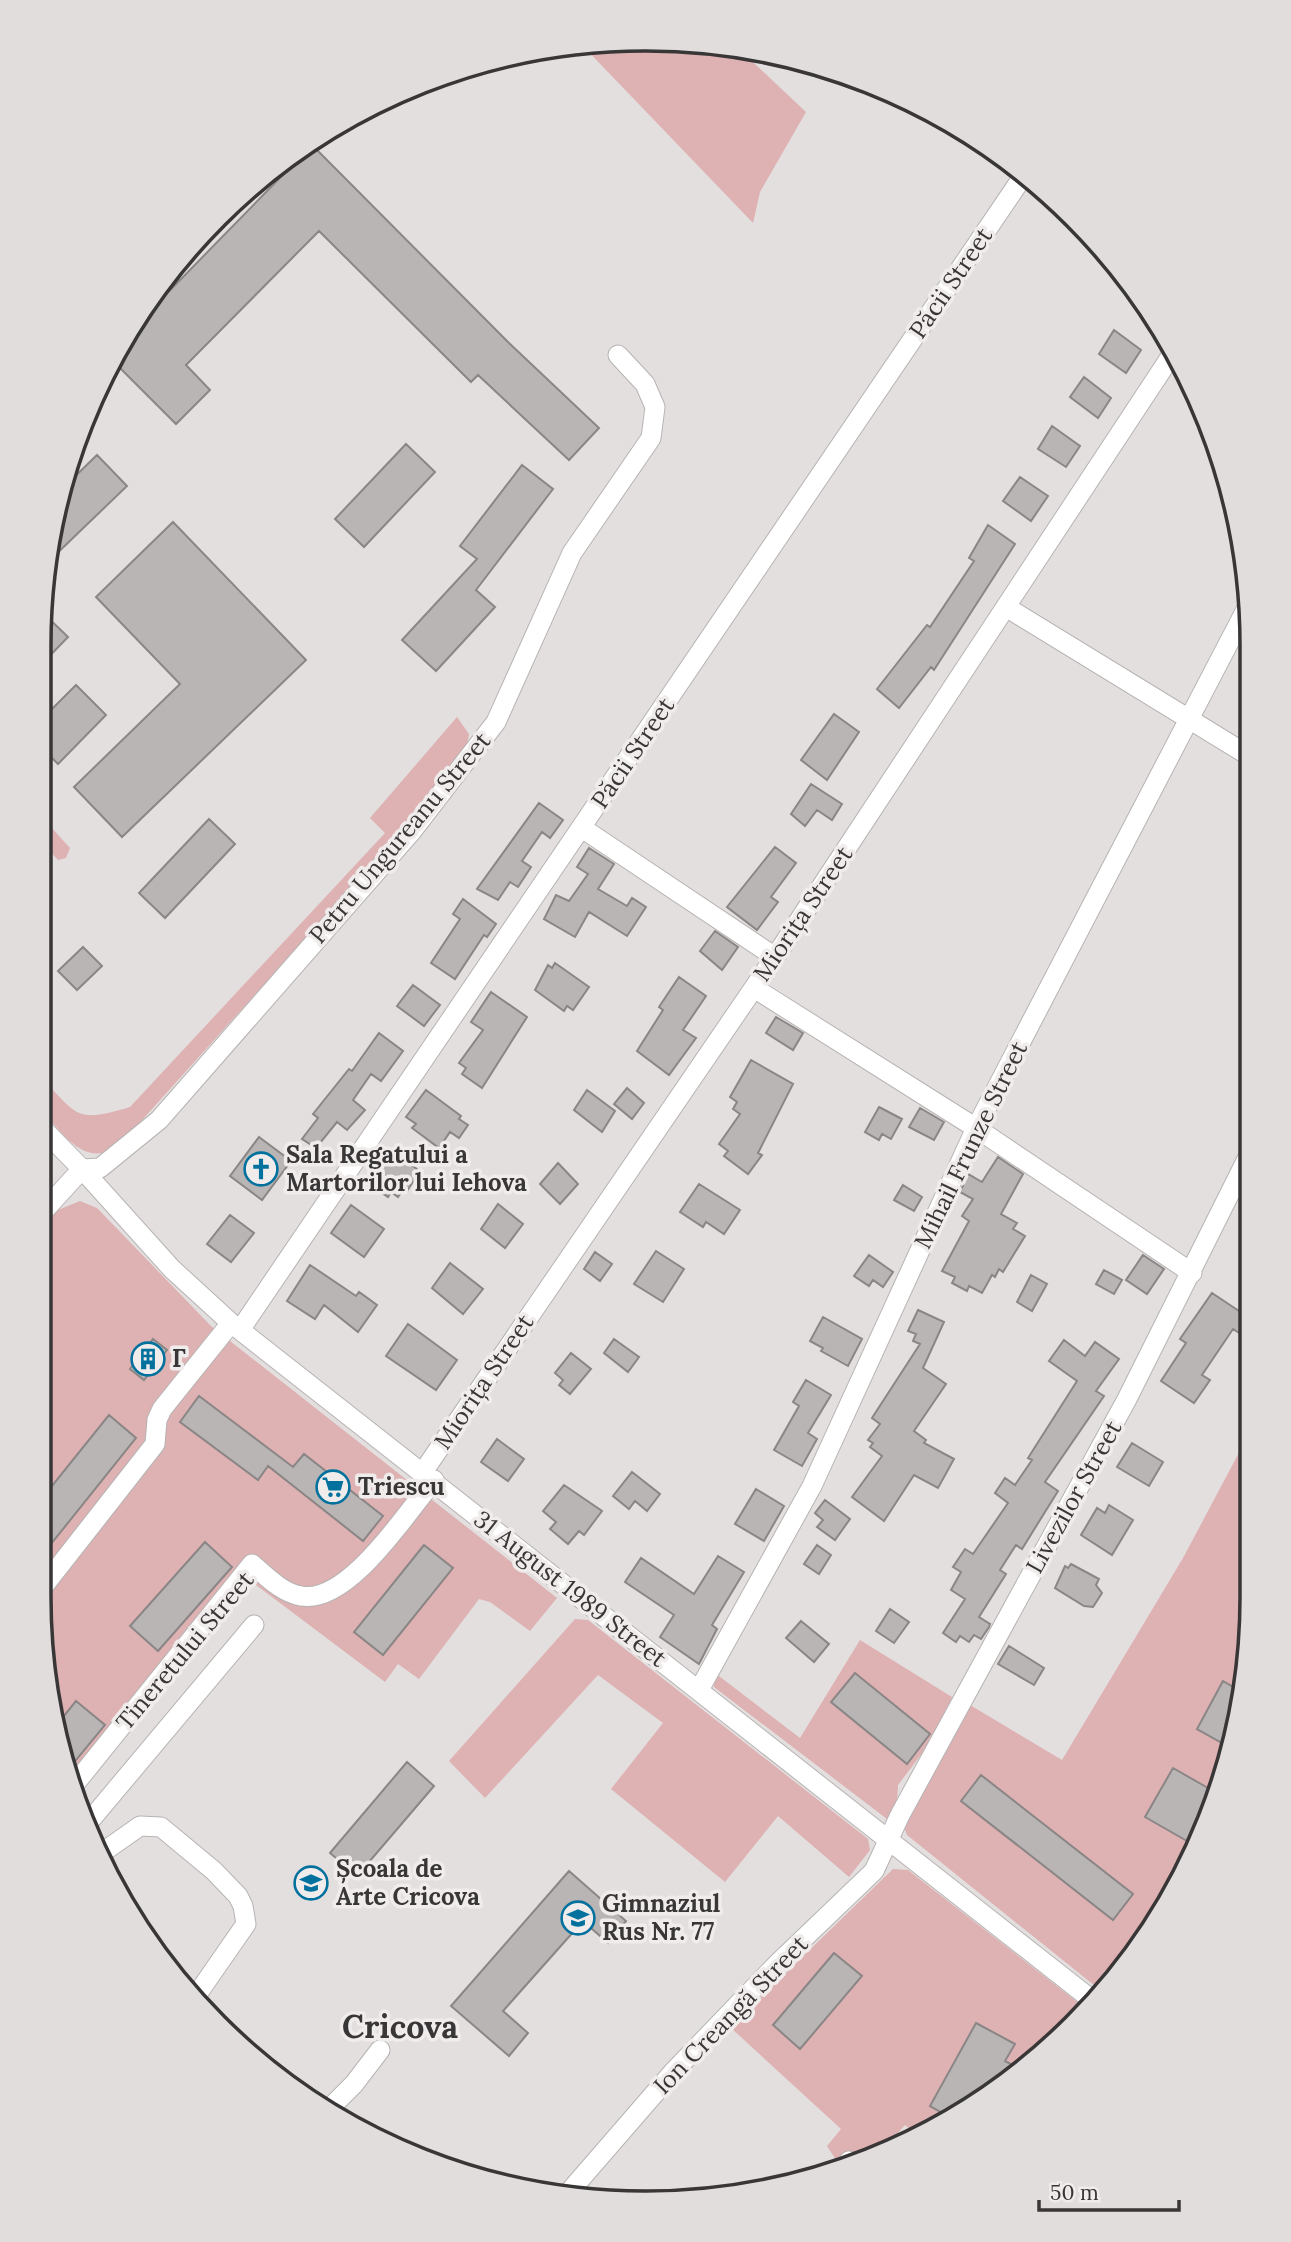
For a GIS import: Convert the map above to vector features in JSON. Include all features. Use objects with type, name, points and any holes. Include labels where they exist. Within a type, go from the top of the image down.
[{"type":"street","name":"Păcii Street","points":[[51,1576],[155,1444],[157,1420],[162,1409],[235,1326],[583,828],[1019,183]]},
{"type":"street","name":"Petru Ungureanu Street","points":[[51,1203],[82,1169],[100,1168],[159,1120],[412,831],[496,722],[572,553],[651,438],[655,407],[645,384],[618,355]]},
{"type":"street","name":"Miorița Street","points":[[428,1476],[775,957],[1168,361]]},
{"type":"street","points":[[1006,607],[1240,750]]},
{"type":"street","name":"Mihail Frunze Street","points":[[699,1690],[812,1486],[976,1128],[1239,624]]},
{"type":"street","points":[[583,828],[775,957]]},
{"type":"street","points":[[754,988],[976,1128],[1192,1273]]},
{"type":"street","name":"31 August 1989 Street","points":[[51,1137],[164,1262],[235,1326],[1087,1996]]},
{"type":"street","name":"Livezilor Street","points":[[888,1839],[1121,1411],[1240,1174]]},
{"type":"street","name":"Tineretului Street","points":[[79,1779],[252,1564],[276,1585],[300,1596],[316,1596],[336,1588],[360,1569],[428,1476]]},
{"type":"street","points":[[93,1817],[254,1625]]},
{"type":"street","points":[[107,1849],[141,1826],[161,1827],[232,1890],[245,1914],[246,1924],[199,1990]]},
{"type":"street","name":"Ion Creangă Street","points":[[574,2187],[674,2071],[778,1963],[874,1871],[888,1839]]},
{"type":"street","points":[[335,2103],[354,2084],[380,2050]]},
{"type":"shaded area","points":[[684,52],[751,60],[806,112],[760,192],[753,223],[590,54]]},
{"type":"shaded area","points":[[457,717],[469,734],[466,751],[394,840],[117,1148],[104,1153],[93,1153],[83,1150],[65,1136],[51,1121],[51,1088],[70,1107],[87,1115],[130,1107],[385,833],[370,818]]},
{"type":"shaded area","points":[[51,827],[70,848],[66,858],[58,860],[51,852]]},
{"type":"shaded area","points":[[80,1201],[97,1208],[211,1326],[557,1598],[530,1631],[490,1602],[479,1599],[419,1679],[398,1664],[385,1682],[252,1582],[81,1786],[62,1713],[52,1635],[51,1218],[58,1210]]},
{"type":"shaded area","points":[[1240,1451],[1239,1635],[1229,1713],[1220,1750],[1209,1788],[1179,1860],[1140,1927],[1095,1986],[907,1835],[904,1827],[970,1705],[1062,1760],[1183,1558]]},
{"type":"shaded area","points":[[575,1619],[588,1620],[868,1839],[870,1850],[849,1877],[778,1816],[725,1882],[611,1789],[663,1723],[598,1675],[485,1798],[449,1761]]},
{"type":"shaded area","points":[[860,1640],[952,1697],[933,1739],[898,1785],[897,1805],[887,1819],[714,1687],[715,1673],[800,1738]]},
{"type":"shaded area","points":[[893,1869],[908,1870],[1079,2003],[1038,2044],[976,2091],[910,2129],[905,2125],[895,2136],[836,2160],[827,2146],[841,2129],[730,2027]]},
{"type":"building","points":[[317,150],[509,343],[599,428],[569,460],[478,375],[471,382],[319,231],[186,365],[210,390],[176,424],[120,368],[165,295],[285,172]]},
{"type":"building","points":[[1114,330],[1141,350],[1126,373],[1099,354]]},
{"type":"building","points":[[1084,377],[1111,398],[1098,418],[1070,397]]},
{"type":"building","points":[[1052,426],[1080,446],[1066,467],[1038,449]]},
{"type":"building","points":[[406,444],[435,472],[364,547],[335,519]]},
{"type":"building","points":[[97,455],[127,486],[58,552],[62,529],[76,476]]},
{"type":"building","points":[[522,465],[553,489],[476,590],[495,607],[436,671],[402,640],[477,559],[460,546]]},
{"type":"building","points":[[1020,477],[1048,496],[1031,521],[1003,501]]},
{"type":"building","points":[[173,522],[306,660],[122,837],[74,787],[180,684],[96,597]]},
{"type":"building","points":[[988,525],[1015,544],[934,670],[931,667],[899,708],[877,689],[927,625],[930,627],[974,561],[969,558]]},
{"type":"building","points":[[52,621],[68,637],[51,655]]},
{"type":"building","points":[[76,685],[106,715],[58,764],[51,757],[51,710]]},
{"type":"building","points":[[834,714],[859,732],[827,780],[801,760]]},
{"type":"building","points":[[811,784],[842,804],[832,820],[817,810],[805,826],[791,814]]},
{"type":"building","points":[[539,803],[563,820],[550,838],[542,832],[522,861],[531,867],[518,887],[510,882],[498,900],[477,889]]},
{"type":"building","points":[[209,819],[235,844],[165,918],[139,893]]},
{"type":"building","points":[[775,847],[796,863],[771,897],[778,902],[757,930],[727,907]]},
{"type":"building","points":[[589,848],[614,864],[598,889],[627,906],[632,898],[646,907],[627,936],[589,912],[575,937],[544,919],[556,895],[569,901],[588,874],[577,867]]},
{"type":"building","points":[[463,899],[496,924],[487,937],[484,935],[455,979],[431,963],[460,919],[453,914]]},
{"type":"building","points":[[715,931],[738,947],[722,970],[700,951]]},
{"type":"building","points":[[83,947],[102,966],[77,990],[58,971]]},
{"type":"building","points":[[555,963],[589,987],[573,1010],[567,1006],[564,1011],[535,990],[548,965],[552,968]]},
{"type":"building","points":[[679,977],[706,996],[683,1030],[696,1038],[669,1075],[637,1051],[663,1010],[659,1007]]},
{"type":"building","points":[[413,985],[440,1005],[424,1026],[397,1006]]},
{"type":"building","points":[[491,992],[527,1017],[482,1088],[462,1074],[466,1068],[459,1063],[483,1030],[471,1022]]},
{"type":"building","points":[[776,1017],[803,1033],[793,1050],[766,1033]]},
{"type":"building","points":[[379,1033],[403,1051],[381,1081],[371,1074],[353,1100],[365,1110],[347,1130],[337,1122],[316,1148],[302,1139],[318,1118],[313,1114],[349,1069],[352,1071]]},
{"type":"building","points":[[751,1060],[793,1084],[758,1153],[762,1155],[748,1174],[724,1156],[728,1151],[719,1144],[740,1114],[733,1109],[737,1102],[730,1097]]},
{"type":"building","points":[[627,1088],[644,1103],[632,1119],[614,1104]]},
{"type":"building","points":[[426,1090],[461,1116],[459,1119],[468,1125],[459,1138],[450,1132],[439,1148],[412,1128],[416,1124],[406,1117]]},
{"type":"building","points":[[587,1090],[615,1111],[602,1132],[574,1110]]},
{"type":"building","points":[[879,1107],[902,1119],[891,1139],[882,1134],[879,1140],[865,1132]]},
{"type":"building","points":[[920,1108],[944,1122],[934,1140],[909,1127]]},
{"type":"building","name":"Sala Regatului a Martorilor lui Iehova","points":[[259,1137],[291,1161],[262,1200],[230,1176]]},
{"type":"building","points":[[387,1149],[420,1171],[407,1191],[404,1188],[398,1197],[391,1192],[388,1197],[373,1187],[376,1182],[372,1180],[381,1167],[377,1164]]},
{"type":"building","points":[[998,1157],[1023,1174],[1001,1214],[1017,1223],[1013,1229],[1025,1236],[1003,1272],[999,1269],[995,1277],[992,1275],[982,1293],[969,1286],[967,1291],[952,1283],[955,1277],[942,1271],[969,1221],[962,1216],[973,1199],[960,1192],[968,1174],[982,1182]]},
{"type":"building","points":[[558,1163],[578,1184],[560,1204],[540,1184]]},
{"type":"building","points":[[699,1184],[740,1210],[724,1234],[706,1222],[703,1227],[680,1212]]},
{"type":"building","points":[[903,1185],[922,1197],[914,1211],[894,1200]]},
{"type":"building","points":[[498,1204],[523,1224],[505,1248],[481,1229]]},
{"type":"building","points":[[351,1205],[384,1229],[364,1257],[331,1233]]},
{"type":"building","points":[[230,1215],[254,1233],[231,1262],[207,1244]]},
{"type":"building","points":[[656,1251],[684,1269],[663,1302],[634,1284]]},
{"type":"building","points":[[595,1252],[612,1264],[600,1281],[584,1269]]},
{"type":"building","points":[[869,1255],[893,1272],[883,1287],[873,1280],[869,1286],[854,1276]]},
{"type":"building","points":[[1143,1255],[1164,1269],[1147,1294],[1126,1280]]},
{"type":"building","points":[[450,1263],[483,1289],[463,1314],[432,1288]]},
{"type":"building","points":[[310,1265],[356,1296],[359,1292],[377,1305],[358,1332],[324,1305],[315,1319],[287,1301]]},
{"type":"building","points":[[1104,1270],[1122,1280],[1114,1294],[1096,1284]]},
{"type":"building","points":[[1031,1275],[1047,1284],[1032,1311],[1017,1302]]},
{"type":"building","points":[[1212,1293],[1240,1312],[1240,1333],[1233,1329],[1202,1375],[1210,1380],[1194,1403],[1161,1381],[1186,1343],[1180,1339]]},
{"type":"building","points":[[918,1310],[944,1322],[923,1368],[946,1384],[914,1431],[926,1440],[924,1443],[954,1459],[938,1488],[914,1475],[884,1521],[852,1497],[882,1456],[870,1447],[873,1443],[868,1440],[880,1424],[872,1418],[920,1344],[913,1341],[916,1334],[908,1331]]},
{"type":"building","points":[[823,1317],[862,1339],[848,1366],[821,1351],[823,1348],[810,1341]]},
{"type":"building","points":[[408,1324],[457,1360],[436,1390],[386,1356]]},
{"type":"building","name":"Г","points":[[153,1339],[167,1350],[144,1380],[130,1369]]},
{"type":"building","points":[[614,1339],[639,1357],[628,1372],[604,1353]]},
{"type":"building","points":[[1064,1340],[1085,1356],[1095,1342],[1119,1359],[1096,1391],[1104,1396],[1045,1482],[1058,1491],[1022,1549],[1016,1545],[1000,1570],[1006,1574],[979,1617],[990,1624],[989,1627],[981,1639],[974,1635],[969,1642],[960,1636],[956,1642],[943,1633],[965,1599],[951,1590],[961,1572],[953,1567],[965,1549],[973,1554],[1008,1503],[995,1493],[1005,1478],[1015,1485],[1032,1460],[1028,1458],[1077,1381],[1049,1361]]},
{"type":"building","points":[[571,1353],[591,1369],[570,1394],[559,1385],[563,1380],[555,1373]]},
{"type":"building","points":[[806,1380],[831,1395],[808,1433],[817,1439],[802,1466],[774,1450],[799,1406],[793,1402]]},
{"type":"building","points":[[199,1396],[293,1467],[304,1454],[383,1516],[363,1541],[268,1466],[258,1480],[180,1422]]},
{"type":"building","points":[[109,1415],[136,1438],[51,1544],[51,1487]]},
{"type":"building","points":[[497,1439],[524,1459],[508,1481],[481,1462]]},
{"type":"building","points":[[1132,1443],[1163,1462],[1149,1486],[1117,1467]]},
{"type":"building","points":[[632,1472],[660,1494],[647,1511],[635,1501],[629,1509],[613,1496]]},
{"type":"building","points":[[564,1485],[602,1511],[584,1535],[579,1531],[568,1544],[550,1529],[556,1522],[543,1511]]},
{"type":"building","points":[[756,1489],[784,1506],[764,1541],[735,1524]]},
{"type":"building","points":[[825,1500],[850,1519],[835,1540],[817,1527],[823,1520],[815,1513]]},
{"type":"building","points":[[1109,1505],[1133,1520],[1112,1555],[1081,1535],[1097,1508],[1105,1513]]},
{"type":"building","points":[[205,1542],[232,1567],[158,1651],[130,1626]]},
{"type":"building","points":[[424,1545],[453,1568],[383,1655],[354,1632]]},
{"type":"building","points":[[817,1545],[831,1555],[819,1574],[804,1564]]},
{"type":"building","points":[[718,1556],[744,1572],[712,1625],[717,1629],[699,1664],[660,1637],[674,1615],[625,1582],[641,1558],[694,1594]]},
{"type":"building","points":[[1071,1564],[1099,1579],[1096,1585],[1102,1593],[1093,1607],[1084,1606],[1055,1588],[1065,1566],[1068,1568]]},
{"type":"building","points":[[890,1609],[909,1622],[894,1643],[876,1631]]},
{"type":"building","points":[[801,1621],[829,1644],[814,1662],[786,1638]]},
{"type":"building","points":[[1009,1646],[1044,1668],[1034,1685],[998,1664]]},
{"type":"building","points":[[855,1673],[930,1734],[907,1764],[831,1702]]},
{"type":"building","points":[[1223,1681],[1233,1687],[1222,1743],[1197,1729]]},
{"type":"building","points":[[76,1701],[105,1725],[74,1762],[71,1750],[63,1717]]},
{"type":"building","points":[[407,1762],[434,1786],[357,1876],[330,1853]]},
{"type":"building","points":[[1173,1768],[1209,1788],[1187,1841],[1145,1817]]},
{"type":"building","points":[[981,1775],[1133,1894],[1113,1920],[961,1801]]},
{"type":"building","points":[[569,1871],[626,1921],[608,1943],[583,1921],[503,2011],[528,2033],[509,2056],[451,2006]]},
{"type":"building","points":[[834,1953],[862,1976],[800,2049],[773,2025]]},
{"type":"building","points":[[976,2023],[1015,2044],[1005,2061],[1012,2065],[1008,2068],[942,2113],[930,2106]]},
{"type":"place","name":"Sala Regatului a Martorilor lui Iehova","points":[[261,1169]]},
{"type":"place","name":"Г","points":[[148,1359]]},
{"type":"place","name":"Triescu","points":[[333,1487]]},
{"type":"place","name":"Școala de Arte Cricova","points":[[311,1883]]},
{"type":"place","name":"Gimnaziul Rus Nr. 77","points":[[578,1918]]},
{"type":"district","name":"Cricova","points":[[400,2027]]}]
